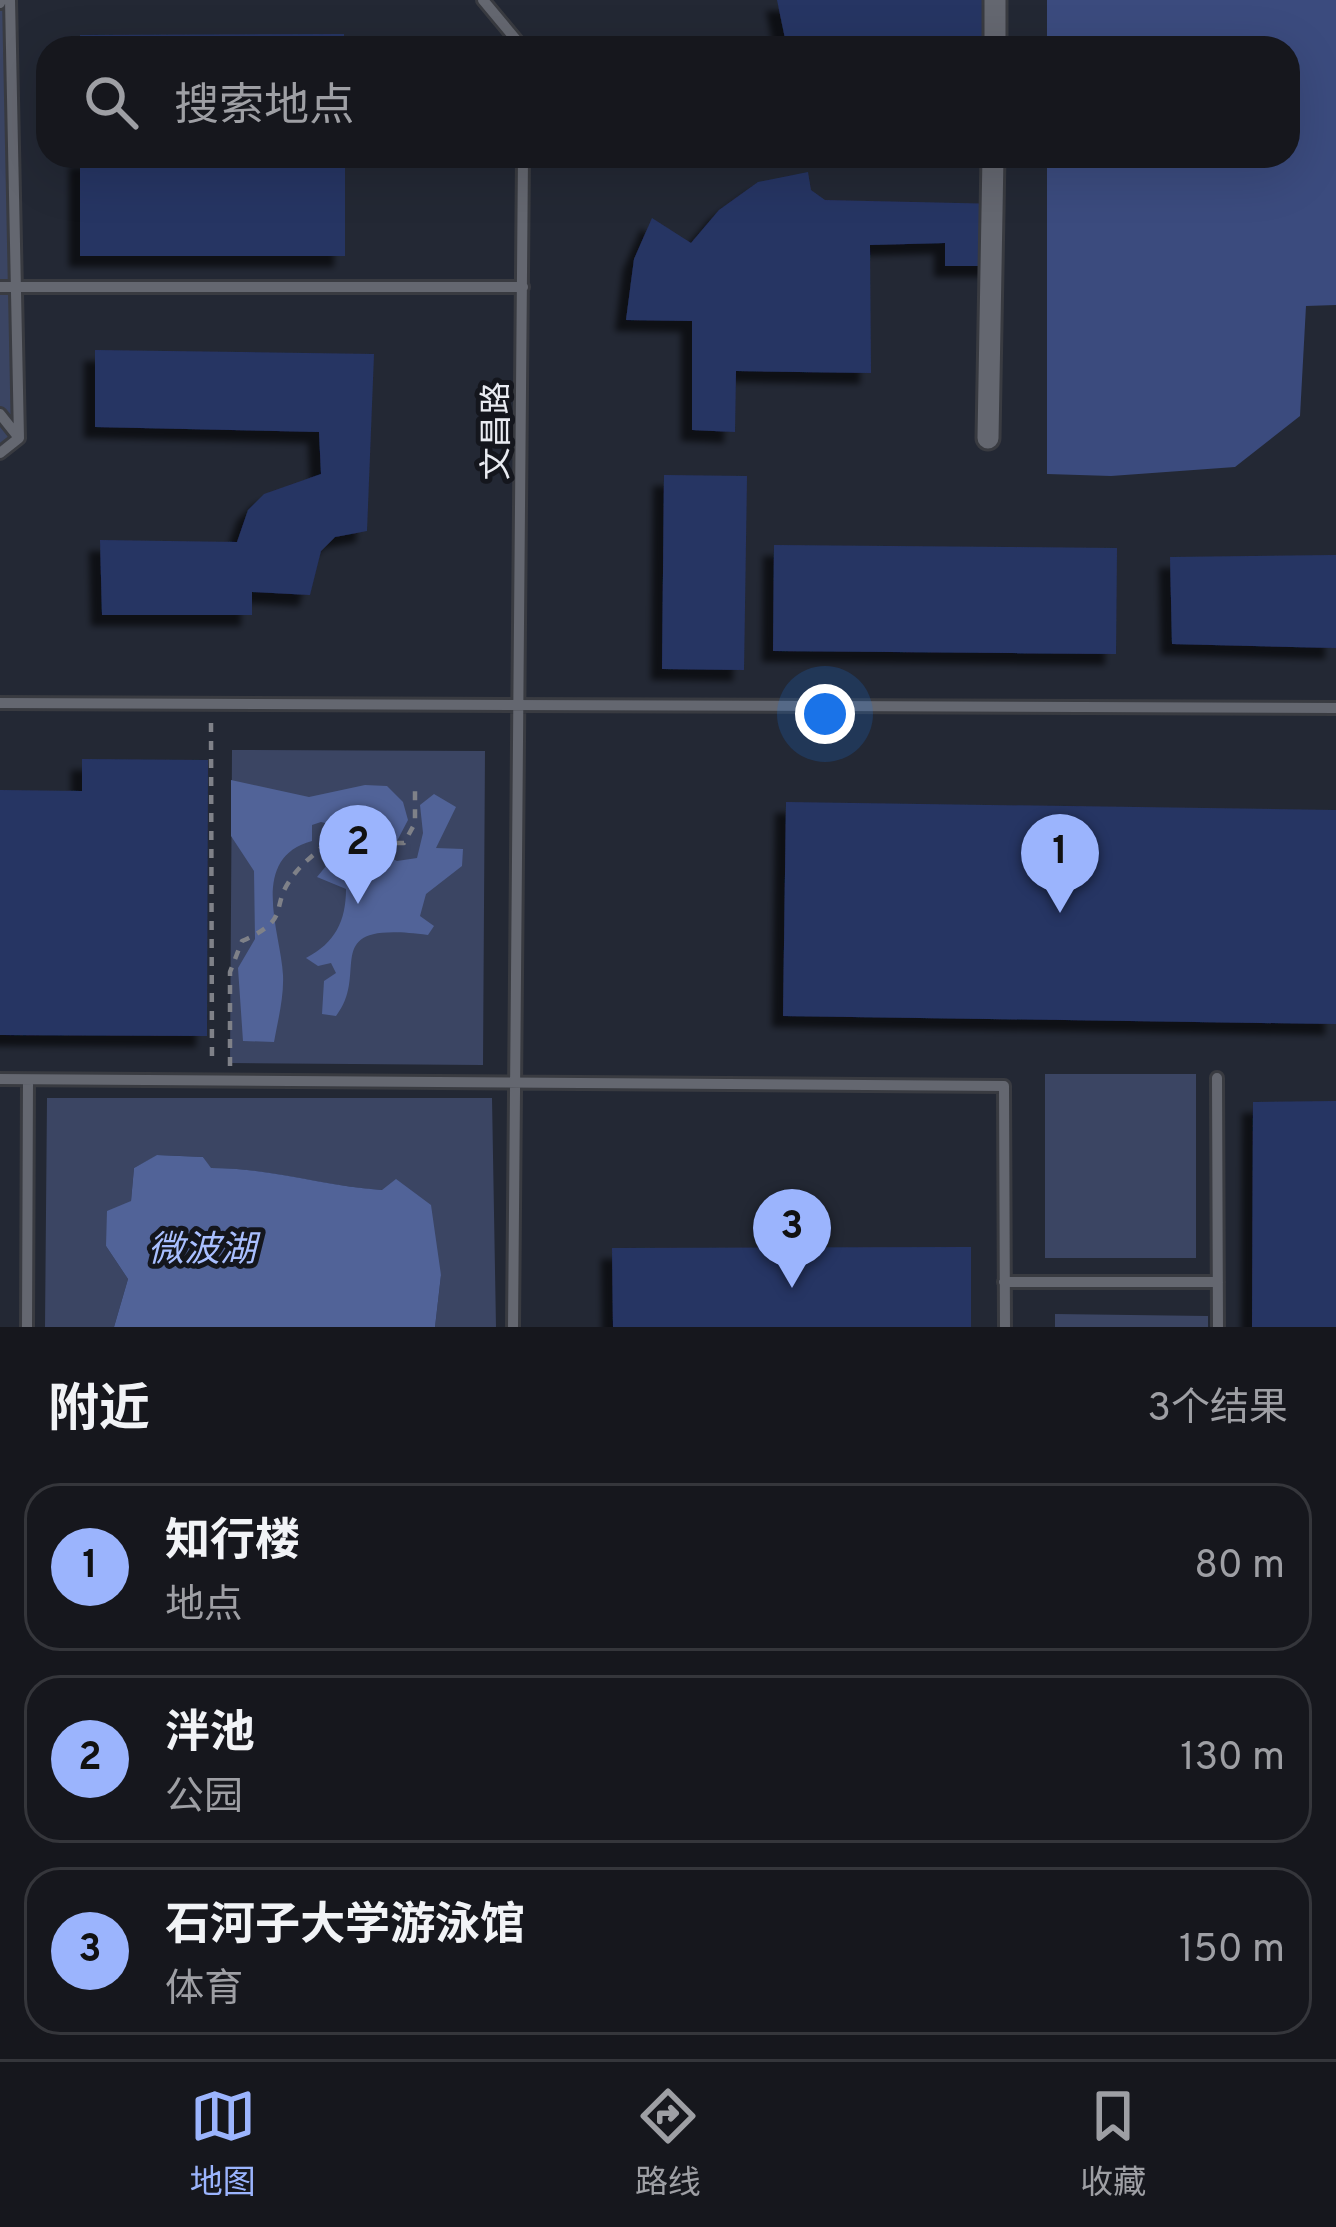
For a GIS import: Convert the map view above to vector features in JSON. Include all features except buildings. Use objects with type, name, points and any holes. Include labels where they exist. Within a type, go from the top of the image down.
[{"type":"street","points":[[994,36],[995,0]]},
{"type":"street","points":[[988,438],[993,168]]},
{"type":"lane","points":[[484,0],[513,36]]},
{"type":"lane","points":[[4,1],[20,438]]},
{"type":"lane","name":"文昌路","points":[[513,1327],[512,1083],[522,707],[523,168]]},
{"type":"lane","points":[[0,286],[523,287]]},
{"type":"lane","points":[[0,414],[20,438]]},
{"type":"lane","points":[[0,452],[20,438]]},
{"type":"lane","points":[[0,704],[1336,708]]},
{"type":"lane","points":[[1217,1078],[1218,1327]]},
{"type":"lane","points":[[0,1079],[1004,1086],[1004,1327]]},
{"type":"lane","points":[[27,1327],[28,1080]]},
{"type":"lane","points":[[1004,1282],[1218,1282]]},
{"type":"path","points":[[211,705],[212,1081]]},
{"type":"path","points":[[229,1081],[230,972],[242,941],[266,930],[280,916],[292,877],[334,834],[352,834],[356,849],[367,839],[370,850],[380,843],[404,843],[416,823],[415,785]]},
{"type":"shaded area","points":[[0,0],[1336,0],[1336,1327],[0,1327]]},
{"type":"shaded area","points":[[0,0],[10,0],[19,438],[0,451]]},
{"type":"shaded area","points":[[1047,0],[1336,0],[1336,305],[1306,306],[1300,416],[1235,467],[1111,476],[1047,474],[1047,168],[1300,168],[1300,36],[1047,36]]},
{"type":"shaded area","points":[[232,750],[485,751],[483,1065],[230,1063]]},
{"type":"shaded area","points":[[1045,1074],[1196,1074],[1196,1258],[1045,1258]]},
{"type":"shaded area","points":[[47,1098],[492,1098],[496,1327],[435,1327],[441,1275],[382,1190],[210,1168],[203,1157],[158,1155],[134,1168],[131,1201],[106,1246],[128,1279],[114,1327],[45,1327]]},
{"type":"shaded area","points":[[1055,1314],[1208,1316],[1208,1327],[1055,1327]]},
{"type":"water","points":[[231,780],[309,797],[365,785],[387,786],[403,802],[408,820],[397,841],[321,822],[312,825],[312,841],[292,850],[280,863],[273,899],[283,983],[274,1042],[243,1041],[238,968],[255,939],[254,871],[231,836]]},
{"type":"water","points":[[434,794],[456,807],[436,848],[463,849],[462,866],[426,894],[420,916],[434,926],[428,935],[393,932],[358,942],[346,999],[336,1016],[322,1014],[324,981],[336,973],[331,963],[318,966],[306,958],[337,930],[346,889],[317,877],[345,843],[356,849],[364,845],[397,861],[417,858],[423,833],[420,805]]},
{"type":"water","name":"微波湖","points":[[157,1155],[203,1157],[211,1168],[360,1188],[382,1190],[396,1179],[431,1205],[441,1275],[435,1327],[114,1327],[128,1279],[106,1246],[107,1211],[131,1201],[134,1168]]},
{"type":"place","name":"泮池","points":[[358,904]]},
{"type":"place","name":"知行楼","points":[[1060,913]]},
{"type":"place","name":"石河子大学游泳馆","points":[[792,1288]]}]
